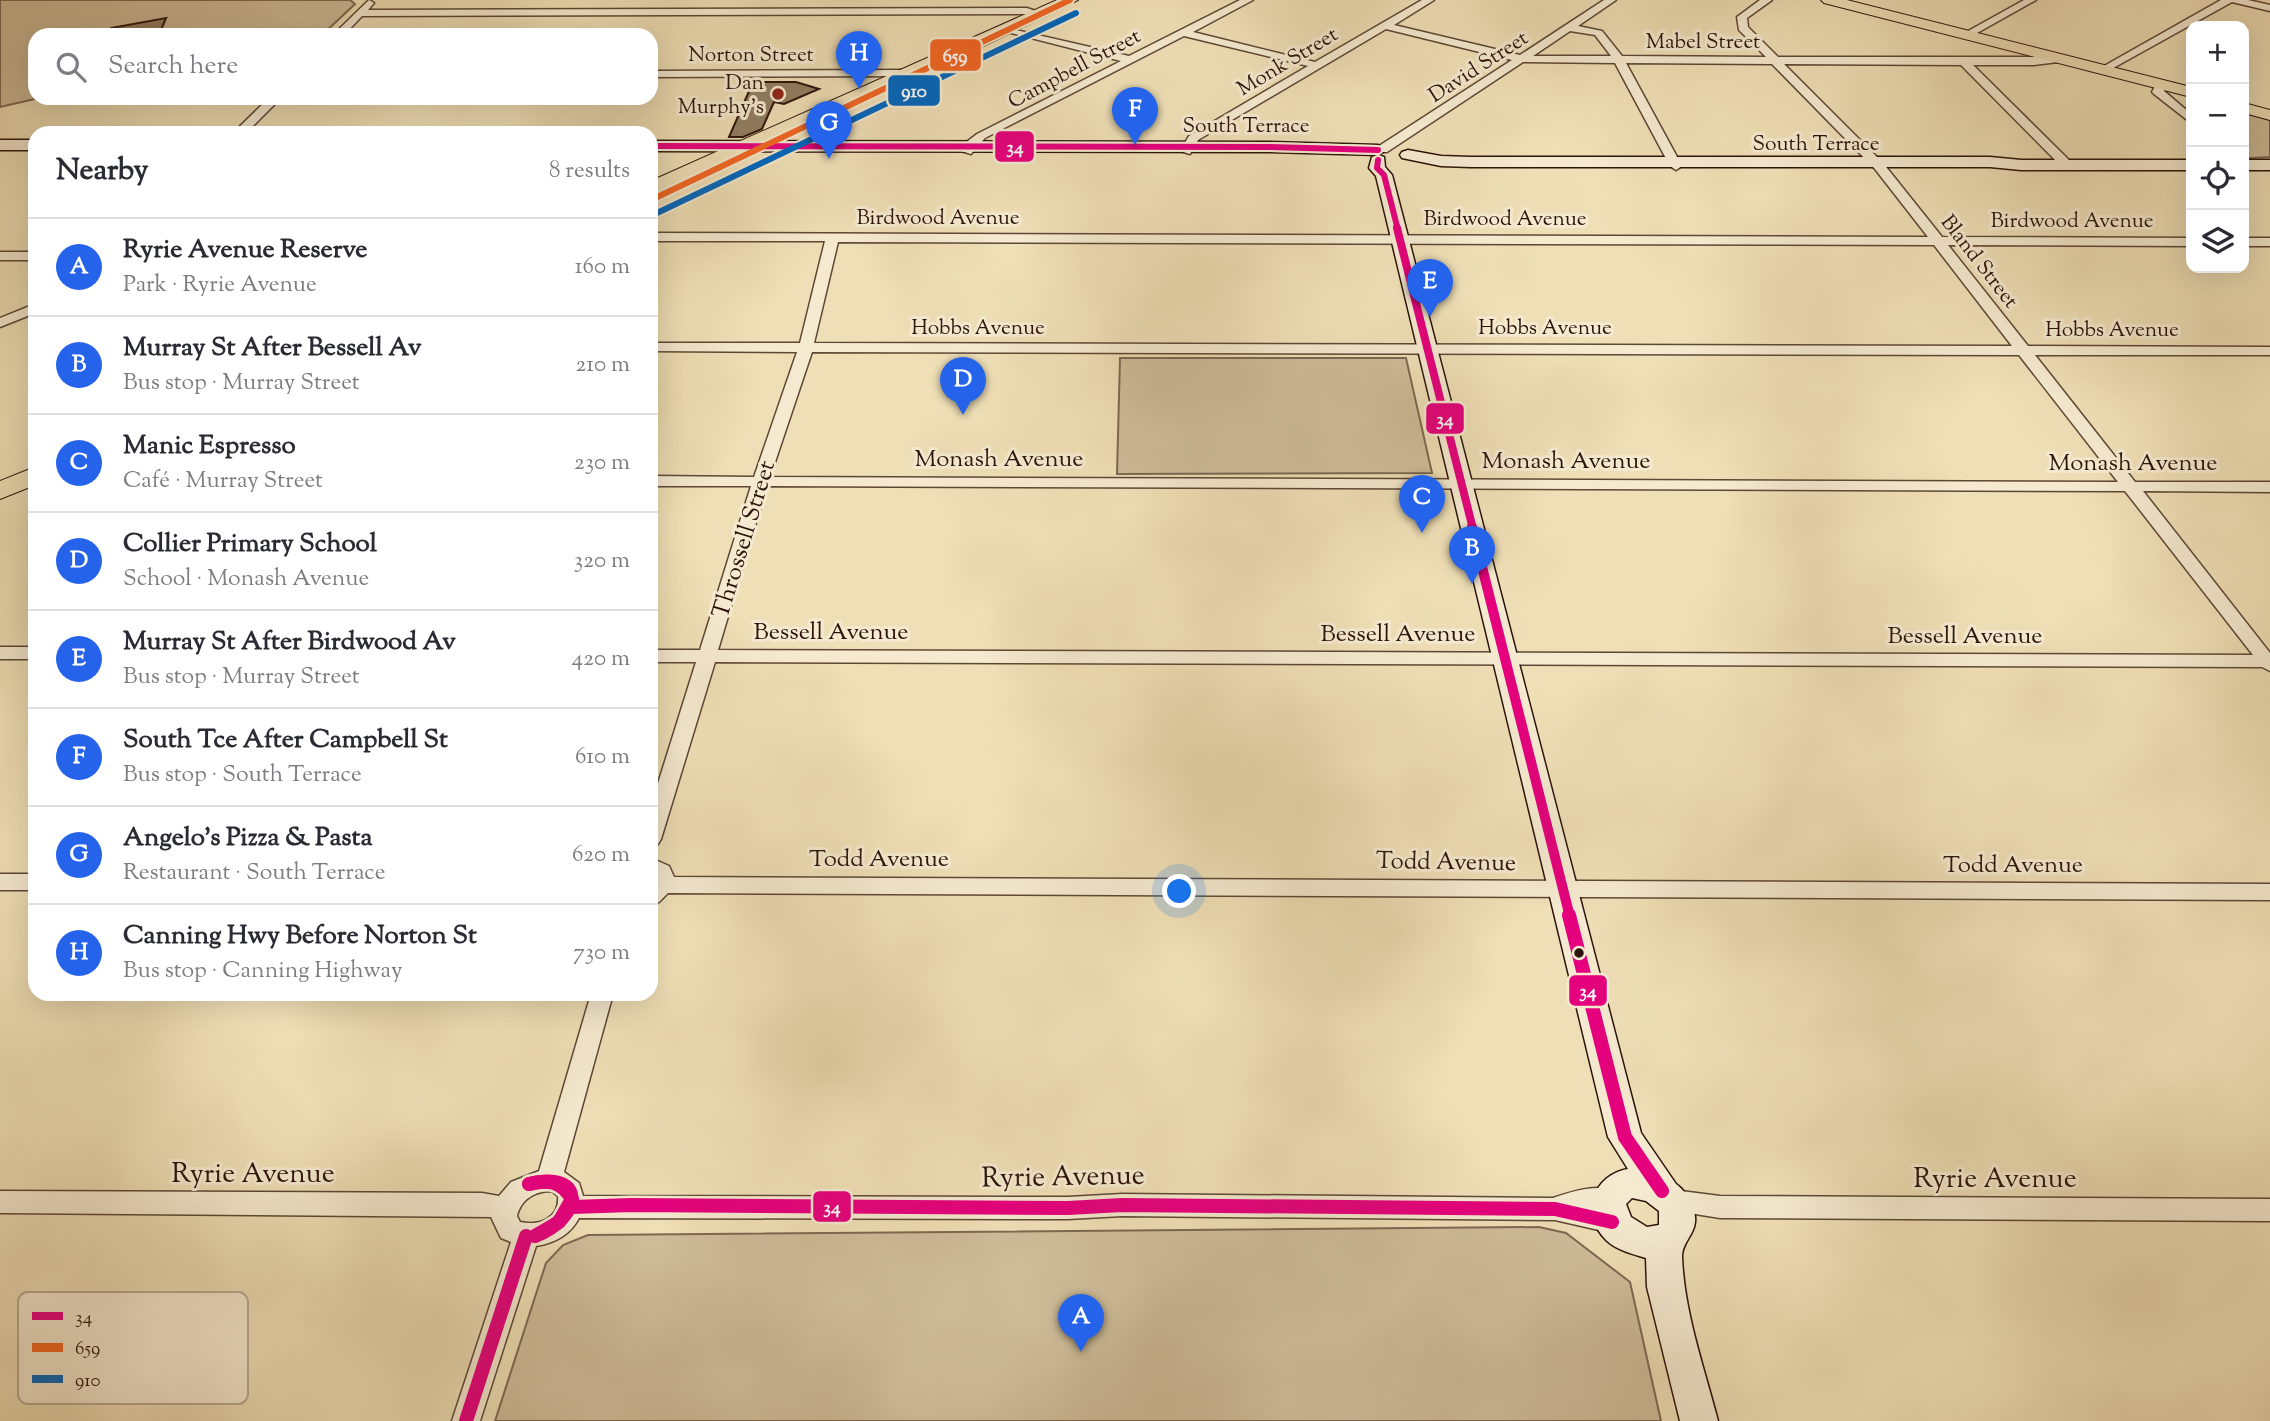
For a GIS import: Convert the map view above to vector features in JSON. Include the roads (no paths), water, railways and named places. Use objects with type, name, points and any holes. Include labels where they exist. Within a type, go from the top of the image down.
[{"type":"highway","points":[[658,196],[897,76],[952,51],[963,49],[1004,20],[1034,17],[1070,0]]},
{"type":"highway","points":[[658,186],[751,148],[963,53],[963,49]]},
{"type":"highway","points":[[0,491],[28,478]]},
{"type":"main road","points":[[1841,1],[2186,91]]},
{"type":"main road","points":[[2249,107],[2270,113]]},
{"type":"main road","name":"South Terrace","points":[[658,148],[967,149],[989,143],[1339,151],[1591,167],[1675,164],[1997,168],[2021,165],[2186,165]]},
{"type":"main road","points":[[0,147],[28,147]]},
{"type":"main road","points":[[1390,156],[1399,239],[1561,889],[1699,1421]]},
{"type":"main road","points":[[2249,165],[2270,165]]},
{"type":"street","points":[[345,28],[372,0]]},
{"type":"street","name":"Campbell Street","points":[[989,143],[1131,60],[1248,0]]},
{"type":"street","name":"Monk Street","points":[[1195,146],[1315,65],[1429,0]]},
{"type":"street","name":"David Street","points":[[1390,156],[1523,59],[1611,0]]},
{"type":"street","name":"Bland Street","points":[[1767,0],[1742,17],[1743,28],[1877,165],[2269,662]]},
{"type":"street","points":[[1966,35],[2031,0]]},
{"type":"street","points":[[2102,70],[2228,0]]},
{"type":"street","points":[[2235,0],[2270,8]]},
{"type":"street","points":[[360,13],[1004,20],[1131,60]]},
{"type":"street","name":"Mabel Street","points":[[1385,26],[1523,59],[2062,59]]},
{"type":"street","points":[[1570,28],[1598,33],[1619,60],[1675,164]]},
{"type":"street","points":[[1183,33],[1315,65]]},
{"type":"street","name":"Mabel Street","points":[[2025,61],[2043,54]]},
{"type":"street","points":[[1962,60],[2067,165]]},
{"type":"street","name":"Norton Street","points":[[658,74],[897,76]]},
{"type":"street","points":[[2164,85],[2157,89],[2158,92],[2186,116]]},
{"type":"street","points":[[247,126],[268,105]]},
{"type":"street","name":"Birdwood Avenue","points":[[658,237],[2186,242]]},
{"type":"street","name":"Throssell Street","points":[[658,816],[761,481],[806,347],[833,237]]},
{"type":"street","points":[[2249,242],[2270,242]]},
{"type":"street","points":[[0,256],[28,256]]},
{"type":"street","points":[[0,323],[28,312]]},
{"type":"street","name":"Hobbs Avenue","points":[[658,347],[2270,351]]},
{"type":"street","name":"Monash Avenue","points":[[658,481],[2270,487]]},
{"type":"street","points":[[0,653],[28,653]]},
{"type":"street","name":"Bessell Avenue","points":[[658,656],[1504,657],[2269,662]]},
{"type":"street","points":[[658,871],[664,875],[658,889]]},
{"type":"street","points":[[0,882],[28,882]]},
{"type":"street","name":"Todd Avenue","points":[[658,891],[1561,889],[2270,892]]},
{"type":"street","points":[[549,1180],[600,1001]]},
{"type":"street","points":[[549,1180],[558,1181],[570,1191],[572,1207],[559,1225],[537,1236],[526,1236],[510,1230],[504,1216],[505,1208],[517,1191],[538,1181],[549,1180]]},
{"type":"street","name":"Ryrie Avenue","points":[[0,1202],[482,1204],[505,1208]]},
{"type":"street","name":"Ryrie Avenue","points":[[572,1207],[631,1205],[1068,1208],[1122,1205],[1555,1209],[1645,1213],[1720,1207],[2270,1210]]},
{"type":"street","points":[[466,1421],[526,1236]]},
{"type":"place","name":"Canning Hwy Before Norton St","points":[[859,89]]},
{"type":"place","name":"Dan Murphy's","points":[[778,94]]},
{"type":"place","name":"South Tce After Campbell St","points":[[1135,145]]},
{"type":"place","name":"Angelo's Pizza & Pasta","points":[[829,159]]},
{"type":"place","name":"Murray St After Birdwood Av","points":[[1430,317]]},
{"type":"place","name":"Collier Primary School","points":[[963,415]]},
{"type":"place","name":"Manic Espresso","points":[[1422,533]]},
{"type":"place","name":"Murray St After Bessell Av","points":[[1472,584]]},
{"type":"place","name":"Ryrie Avenue Reserve","points":[[1081,1352]]}]
